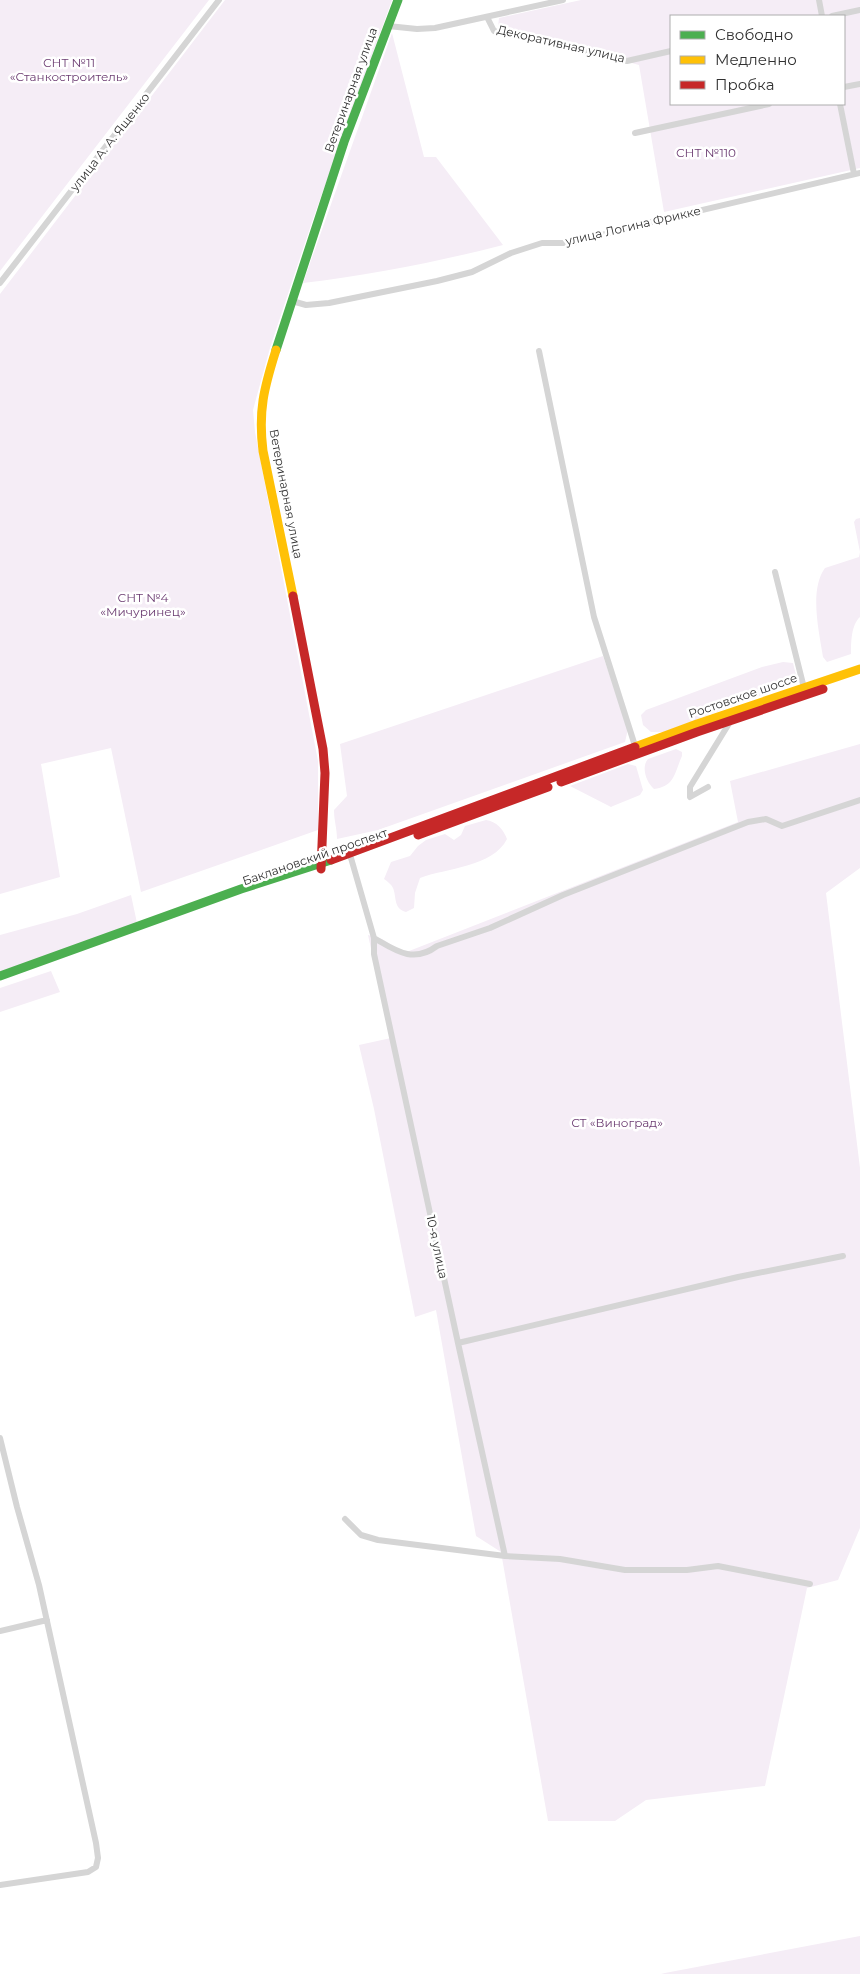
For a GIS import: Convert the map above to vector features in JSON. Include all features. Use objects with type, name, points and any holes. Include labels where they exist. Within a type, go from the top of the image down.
[{"type":"main road","name":"Ветеринарная улица","points":[[321,866],[325,773],[321,734],[263,451],[260,427],[264,387],[344,142],[398,0]]},
{"type":"main road","name":"Ростовское шоссе","points":[[637,752],[697,724],[860,670]]},
{"type":"main road","name":"Ростовское шоссе","points":[[637,752],[860,676]]},
{"type":"main road","name":"Баклановский проспект","points":[[0,982],[637,752]]},
{"type":"main road","name":"Баклановский проспект","points":[[0,976],[241,889],[351,858],[637,752]]},
{"type":"street","name":"улица А. А. Ященко","points":[[0,284],[219,0]]},
{"type":"street","points":[[388,26],[417,29],[435,28],[563,0]]},
{"type":"street","points":[[819,0],[822,15]]},
{"type":"street","points":[[837,15],[860,10]]},
{"type":"street","name":"Декоративная улица","points":[[487,16],[494,31],[627,61],[670,52]]},
{"type":"street","points":[[845,87],[860,84]]},
{"type":"street","points":[[635,133],[764,105]]},
{"type":"street","points":[[840,105],[857,173]]},
{"type":"street","name":"улица Логина Фрикке","points":[[292,301],[306,305],[330,303],[437,281],[489,266],[511,253],[542,243],[580,242],[647,223],[857,173]]},
{"type":"street","points":[[539,352],[594,618],[637,752]]},
{"type":"street","points":[[774,572],[804,688]]},
{"type":"street","points":[[708,787],[690,796],[690,787],[731,721]]},
{"type":"street","points":[[374,938],[404,955],[430,951],[437,946],[490,928],[563,894],[748,822],[766,819],[782,826],[860,800]]},
{"type":"street","name":"10-я улица","points":[[351,858],[374,938],[374,954],[505,1556]]},
{"type":"street","points":[[458,1343],[738,1277],[843,1256]]},
{"type":"street","points":[[0,1438],[39,1585],[98,1858],[96,1867],[88,1872],[0,1885]]},
{"type":"street","points":[[346,1519],[361,1535],[368,1538],[505,1556],[560,1559],[626,1570],[687,1570],[718,1566],[810,1584]]},
{"type":"street","points":[[0,1631],[47,1620]]},
{"type":"green space","name":"СНТ №11 «Станкостроитель»","points":[[0,0],[209,0],[0,271]]},
{"type":"green space","name":"СНТ №4 «Мичуринец»","points":[[225,0],[392,0],[314,216],[270,348],[253,410],[255,432],[318,761],[318,830],[141,892],[111,748],[41,764],[60,877],[0,894],[0,294]]},
{"type":"green space","name":"СНТ №110","points":[[581,0],[860,0],[860,168],[664,212],[639,65],[498,27],[499,18]]},
{"type":"green space","points":[[392,33],[424,157],[436,157],[503,245],[403,267],[303,283]]},
{"type":"green space","points":[[860,518],[860,552],[854,522]]},
{"type":"green space","points":[[860,552],[860,617],[853,629],[851,654],[827,662],[823,657],[816,611],[817,588],[820,577],[825,568],[859,557]]},
{"type":"green space","points":[[603,656],[628,729],[625,742],[378,830],[337,839],[334,810],[347,796],[340,744]]},
{"type":"green space","points":[[783,662],[793,663],[796,675],[788,685],[664,732],[651,732],[643,725],[641,715],[646,710],[762,667]]},
{"type":"green space","name":"СТ «Виноград»","points":[[860,744],[860,868],[826,893],[860,1168],[860,1528],[838,1580],[807,1588],[765,1786],[646,1800],[615,1821],[548,1821],[501,1552],[476,1536],[436,1310],[415,1317],[374,1109],[359,1045],[391,1038],[368,935],[382,939],[404,953],[738,822],[730,781]]},
{"type":"green space","points":[[676,749],[682,752],[682,756],[673,778],[666,785],[654,789],[645,774],[646,762],[648,759]]},
{"type":"green space","points":[[628,764],[636,766],[643,790],[640,795],[611,807],[570,786]]},
{"type":"green space","points":[[486,820],[496,824],[506,836],[507,839],[500,848],[491,856],[480,861],[420,878],[415,893],[414,908],[406,912],[399,908],[393,888],[384,879],[391,862],[410,856],[426,840],[445,834],[454,840],[461,835],[465,826]]},
{"type":"green space","points":[[131,895],[137,923],[0,972],[0,935],[77,914]]},
{"type":"green space","points":[[51,971],[60,992],[0,1012],[0,988]]},
{"type":"green space","points":[[860,1936],[860,1974],[661,1974],[665,1973]]},
{"type":"traffic: fast","points":[[276,350],[344,142],[398,0]]},
{"type":"traffic: fast","points":[[0,976],[241,889],[331,860]]},
{"type":"traffic: slow","points":[[276,350],[263,400],[261,424],[263,451],[293,596]]},
{"type":"traffic: slow","points":[[635,747],[860,669]]},
{"type":"traffic: jam","points":[[293,596],[323,749],[325,773],[321,869]]},
{"type":"traffic: jam","points":[[561,782],[697,732],[823,689]]},
{"type":"traffic: jam","points":[[331,860],[635,747]]},
{"type":"traffic: jam","points":[[418,835],[548,787]]}]
